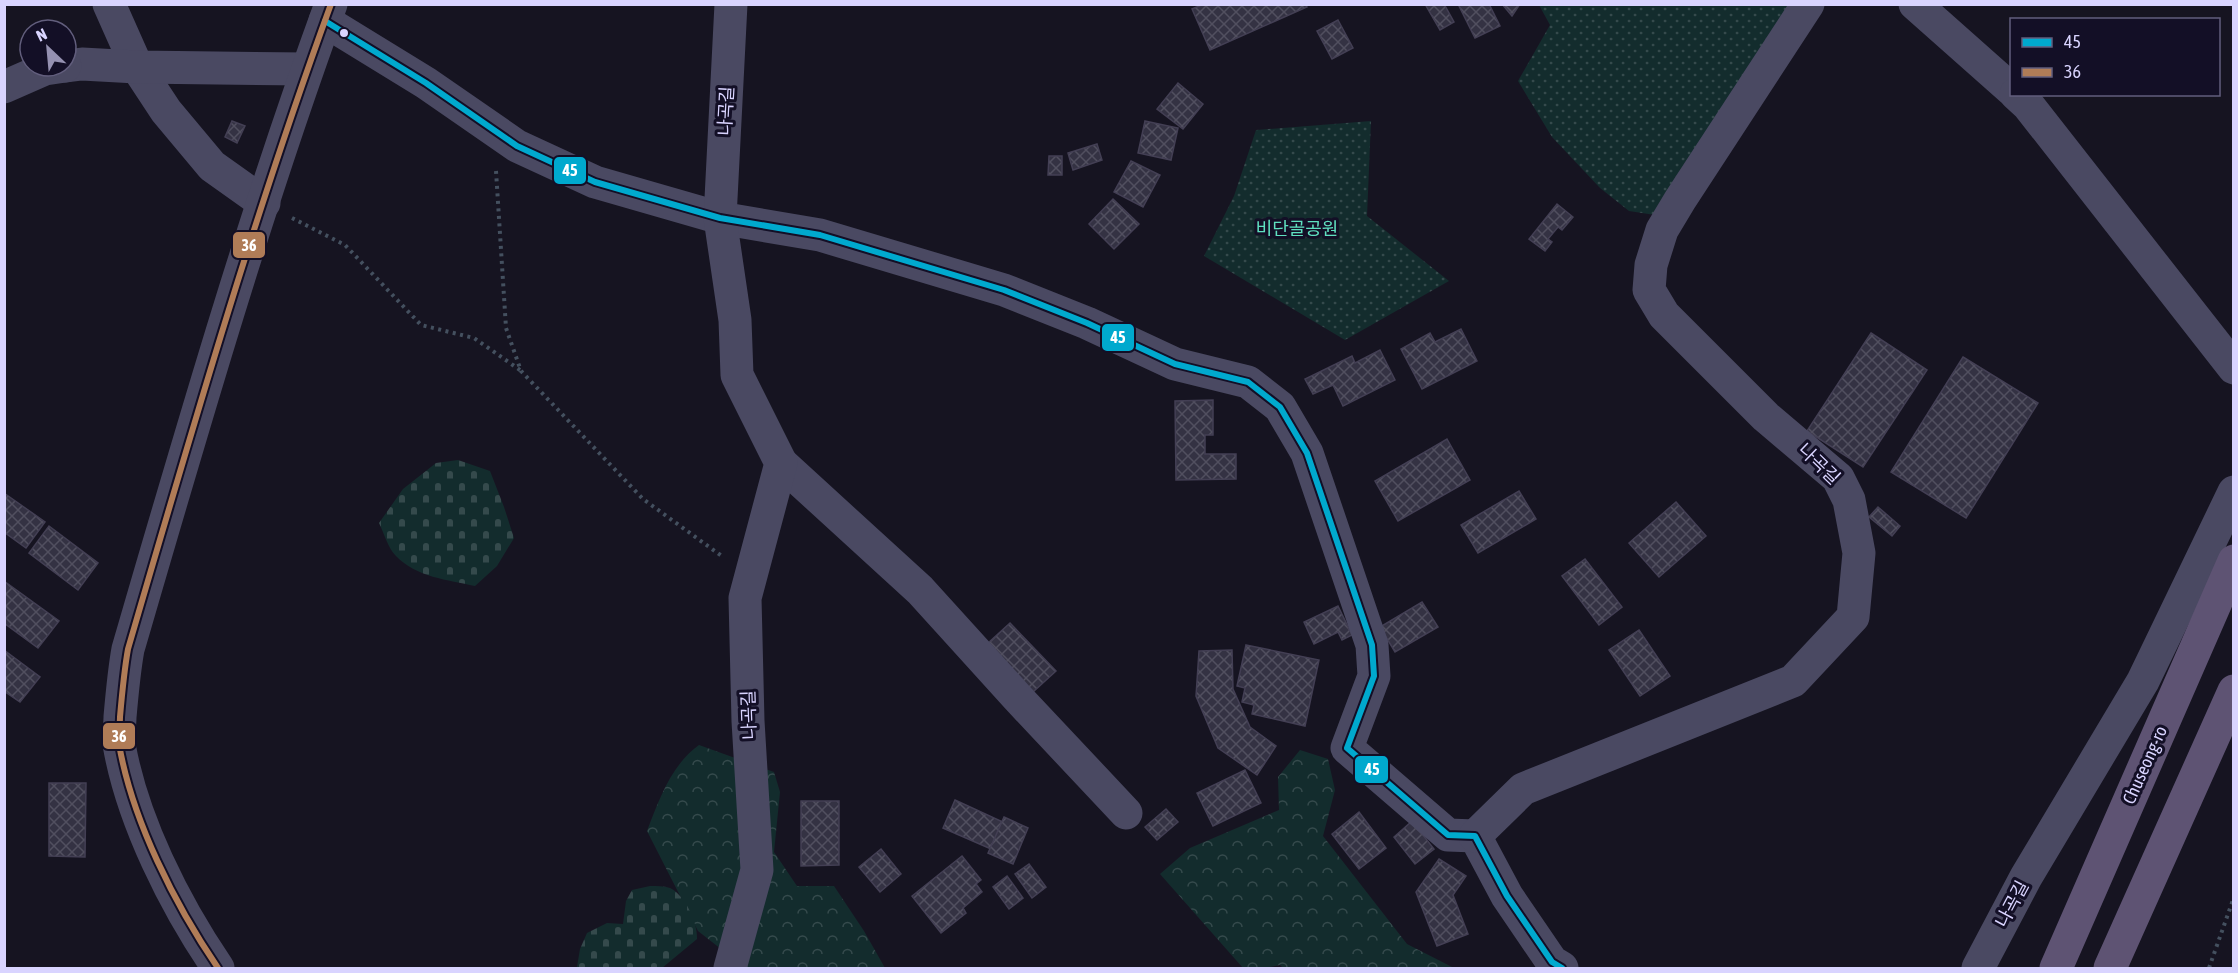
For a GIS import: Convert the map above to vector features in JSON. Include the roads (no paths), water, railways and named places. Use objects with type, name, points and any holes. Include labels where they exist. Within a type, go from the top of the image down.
[{"type":"main road","name":"Chuseong-ro","points":[[2056,969],[2234,561]]},
{"type":"main road","points":[[2110,969],[2234,692]]},
{"type":"street","points":[[109,4],[137,67],[166,111],[212,166],[264,203]]},
{"type":"street","name":"나곡길","points":[[731,4],[720,218],[735,320],[737,375],[781,463],[920,590],[1126,813]]},
{"type":"street","name":"나곡길","points":[[1475,836],[1523,789],[1793,681],[1853,617],[1859,553],[1849,500],[1838,477],[1766,417],[1664,315],[1649,290],[1651,265],[1662,230],[1808,4]]},
{"type":"street","points":[[1915,4],[2010,88]]},
{"type":"street","points":[[218,969],[192,931],[156,858],[133,797],[119,742],[122,682],[128,649],[184,456],[307,69],[328,13],[459,108],[517,146],[595,182],[720,218],[820,235],[1004,290],[1087,323],[1175,364],[1248,382],[1280,407],[1307,453],[1372,645],[1374,676],[1347,748],[1448,835],[1475,836],[1507,896],[1552,962],[1562,969]]},
{"type":"street","points":[[78,64],[307,69]]},
{"type":"street","points":[[4,87],[24,78]]},
{"type":"street","points":[[2018,96],[2028,105],[2234,368]]},
{"type":"street","name":"나곡길","points":[[730,969],[757,870],[748,721],[745,598],[781,463]]},
{"type":"street","name":"나곡길","points":[[1978,969],[2026,877],[2143,681],[2234,492]]},
{"type":"park label","name":"비단골공원","points":[[1297,229]]}]
